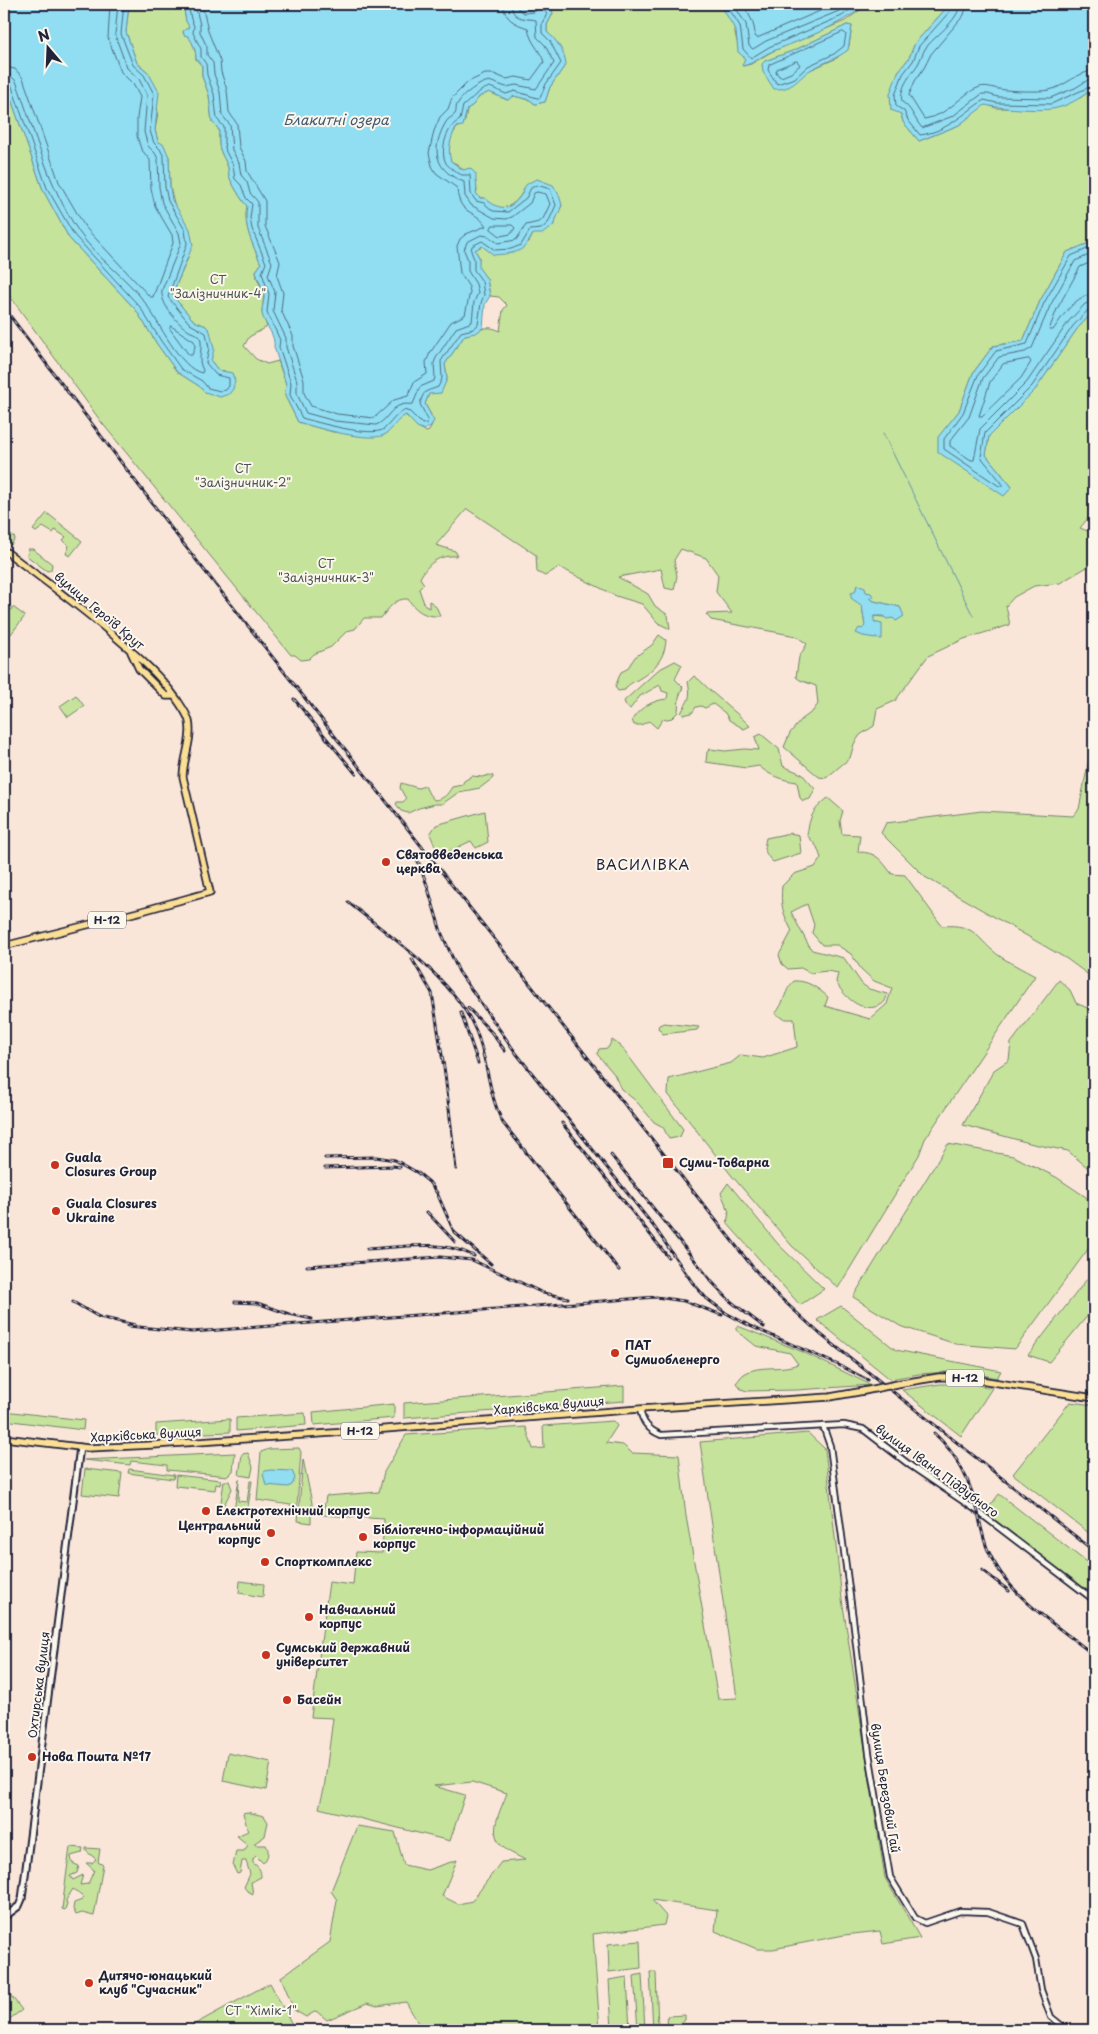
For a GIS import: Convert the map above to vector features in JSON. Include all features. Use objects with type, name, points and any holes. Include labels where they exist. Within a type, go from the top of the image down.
[{"type":"main road","name":"вулиця Героїв Крут","points":[[4,550],[72,601],[130,649],[153,670],[183,708],[190,726],[190,736],[183,764],[184,778],[210,892],[4,946]]},
{"type":"main road","name":"Харківська вулиця","points":[[4,1438],[80,1447],[258,1438],[640,1408],[830,1397],[902,1383],[961,1377],[1094,1398]]},
{"type":"main road","name":"Охтирська вулиця","points":[[4,1917],[19,1906],[22,1899],[80,1447]]},
{"type":"street","name":"вулиця Івана Піддубного","points":[[640,1408],[641,1418],[651,1432],[661,1435],[844,1425],[863,1429],[911,1466],[976,1510],[1094,1600]]},
{"type":"street","name":"вулиця Березовий Гай","points":[[823,1426],[830,1446],[869,1753],[890,1877],[915,1918],[925,1923],[960,1912],[988,1912],[1023,1924],[1036,1959],[1041,1990],[1051,2017],[1067,2030]]},
{"type":"green space","points":[[129,4],[183,4],[186,21],[190,27],[183,32],[184,35],[188,35],[190,38],[195,50],[196,59],[202,66],[202,76],[209,95],[212,122],[219,131],[220,149],[228,166],[230,179],[247,206],[246,222],[261,264],[256,271],[264,294],[262,312],[267,327],[249,337],[244,346],[256,359],[267,364],[278,361],[286,384],[285,396],[298,422],[333,432],[386,434],[405,415],[426,432],[429,431],[432,424],[431,415],[425,404],[429,394],[447,379],[445,364],[465,335],[486,328],[500,331],[503,310],[507,305],[499,297],[490,296],[487,279],[478,268],[479,257],[475,250],[482,246],[529,242],[533,234],[553,226],[562,205],[524,188],[517,200],[509,206],[504,208],[495,207],[485,198],[480,198],[476,193],[475,181],[457,164],[450,161],[449,155],[449,144],[453,134],[465,121],[467,109],[479,97],[489,92],[507,100],[514,96],[530,100],[535,104],[545,102],[550,87],[566,64],[561,51],[547,32],[547,25],[553,13],[550,7],[542,4],[720,4],[733,23],[737,42],[745,58],[743,66],[751,64],[771,52],[845,21],[863,8],[862,4],[950,4],[915,43],[909,58],[898,72],[903,122],[919,141],[959,125],[985,104],[996,108],[1013,108],[1080,98],[1094,88],[1094,241],[1067,252],[1040,301],[1023,341],[993,346],[973,373],[959,411],[939,437],[1012,487],[986,455],[989,436],[1035,390],[1077,329],[1094,311],[1094,513],[1080,528],[1090,532],[1094,530],[1094,563],[1060,583],[1034,586],[1014,597],[1006,606],[1010,625],[964,639],[928,656],[895,701],[877,709],[874,726],[860,735],[854,744],[850,758],[826,778],[819,777],[784,747],[790,733],[818,704],[816,686],[796,677],[799,657],[807,644],[796,636],[711,620],[706,614],[732,613],[716,592],[718,575],[706,558],[681,549],[674,560],[677,576],[674,590],[665,588],[661,569],[618,577],[648,594],[655,606],[668,615],[670,629],[658,623],[642,604],[616,596],[559,567],[545,576],[537,572],[536,555],[467,509],[436,545],[455,551],[456,556],[444,557],[430,564],[420,578],[424,584],[419,589],[425,606],[429,608],[429,601],[431,602],[436,607],[440,616],[421,612],[408,599],[399,600],[381,618],[364,618],[355,629],[347,631],[331,647],[314,654],[309,659],[301,660],[295,655],[291,655],[102,423],[4,288],[4,79],[43,190],[69,238],[136,310],[177,372],[205,392],[225,371],[218,370],[211,361],[212,355],[206,326],[194,321],[172,295],[188,258],[170,187],[169,157],[158,141],[155,130],[158,112],[148,72],[137,63],[126,32]],"holes":[[[847,25],[852,26],[849,46],[837,58],[810,70],[765,61],[795,50]],[[857,585],[874,601],[900,607],[903,616],[896,621],[893,618],[874,616],[873,622],[863,636],[862,629],[865,626],[862,606],[854,599]]]},
{"type":"green space","points":[[47,513],[82,541],[70,556],[66,554],[69,546],[63,540],[66,537],[55,530],[53,533],[43,527],[36,532],[33,530]]},
{"type":"green space","points":[[4,530],[15,538],[11,545],[4,541]]},
{"type":"green space","points":[[28,549],[33,549],[52,564],[51,570],[47,571],[27,556]]},
{"type":"green space","points":[[13,607],[25,616],[11,634],[4,628],[4,620]]},
{"type":"green space","points":[[659,635],[666,640],[661,659],[648,673],[629,685],[625,690],[618,691],[615,687],[621,672],[627,669],[635,657],[652,645]]},
{"type":"green space","points":[[675,661],[682,665],[675,679],[683,687],[679,697],[678,712],[672,718],[662,720],[657,728],[649,721],[641,725],[634,725],[632,720],[642,708],[667,699],[668,693],[662,691],[660,685],[640,696],[630,709],[624,701],[658,670]]},
{"type":"green space","points":[[694,676],[750,726],[744,729],[729,720],[725,713],[713,704],[705,708],[701,706],[696,707],[692,713],[683,715],[681,713],[689,696],[688,682]]},
{"type":"green space","points":[[76,695],[84,706],[68,717],[60,706]]},
{"type":"green space","points":[[761,734],[779,749],[783,766],[802,774],[815,789],[810,799],[803,801],[800,798],[797,782],[776,777],[759,766],[746,768],[706,762],[707,752],[710,749],[725,751],[759,750],[755,737]]},
{"type":"green space","points":[[1089,759],[1094,759],[1094,979],[1067,959],[925,877],[881,833],[886,823],[982,811],[1073,816],[1079,809]]},
{"type":"green space","points":[[472,776],[482,777],[493,776],[493,778],[480,788],[459,792],[442,804],[419,808],[408,813],[401,811],[396,804],[406,799],[400,788],[401,783],[418,788],[425,786],[434,800],[443,798],[452,787],[462,785],[464,781]]},
{"type":"green space","points":[[828,798],[843,811],[840,821],[842,834],[860,835],[858,852],[874,855],[892,874],[905,875],[942,926],[963,927],[970,930],[1001,957],[1035,976],[925,1139],[919,1155],[838,1288],[792,1246],[732,1176],[668,1094],[669,1079],[731,1063],[741,1055],[763,1058],[797,1047],[794,1019],[785,1019],[775,1014],[788,988],[794,981],[808,983],[828,997],[825,1006],[870,1019],[887,1004],[892,988],[874,981],[861,969],[851,954],[837,945],[822,945],[812,933],[814,925],[807,904],[791,912],[812,950],[844,958],[862,984],[869,989],[887,994],[885,1000],[880,1005],[871,1008],[859,1005],[853,1002],[839,987],[836,982],[838,973],[827,971],[810,973],[801,968],[788,969],[782,964],[779,955],[792,931],[783,909],[781,899],[782,886],[794,874],[815,867],[821,858],[817,847],[807,835],[809,822],[813,814]]},
{"type":"green space","points":[[485,811],[488,842],[476,848],[471,841],[439,856],[430,834],[436,825]]},
{"type":"green space","points":[[790,833],[799,835],[801,853],[773,862],[765,851],[766,838]]},
{"type":"green space","points":[[1059,980],[1070,990],[1076,1003],[1094,1011],[1094,1173],[1068,1151],[1033,1144],[963,1125],[994,1070],[1009,1060],[1011,1043]]},
{"type":"green space","points":[[664,1023],[699,1027],[697,1030],[663,1034],[658,1028],[659,1025]]},
{"type":"green space","points":[[612,1040],[621,1046],[683,1129],[680,1137],[669,1139],[663,1127],[654,1122],[636,1101],[621,1089],[614,1074],[597,1054],[599,1049],[608,1048]]},
{"type":"green space","points":[[948,1144],[1013,1156],[1056,1177],[1086,1197],[1094,1212],[1094,1241],[1015,1349],[956,1344],[900,1326],[853,1297]]},
{"type":"green space","points":[[728,1183],[778,1244],[824,1289],[800,1305],[727,1223],[729,1212],[721,1193]]},
{"type":"green space","points":[[1094,1270],[1094,1308],[1049,1362],[1028,1355]]},
{"type":"green space","points":[[841,1306],[896,1350],[1001,1371],[997,1378],[963,1371],[919,1374],[890,1379],[817,1320]]},
{"type":"green space","points":[[738,1326],[803,1352],[871,1385],[797,1390],[747,1391],[741,1389],[736,1383],[743,1375],[750,1371],[798,1364],[790,1353],[756,1346],[736,1330]]},
{"type":"green space","points":[[940,1384],[973,1384],[992,1388],[961,1436],[902,1390]]},
{"type":"green space","points":[[624,1386],[624,1401],[404,1418],[404,1403]]},
{"type":"green space","points":[[1070,1402],[1094,1405],[1094,1537],[1013,1474]]},
{"type":"green space","points":[[394,1404],[394,1418],[314,1425],[313,1412]]},
{"type":"green space","points":[[4,1411],[84,1420],[83,1430],[4,1420]]},
{"type":"green space","points":[[305,1413],[306,1425],[236,1431],[236,1418]]},
{"type":"green space","points":[[230,1419],[230,1432],[156,1435],[156,1424]]},
{"type":"green space","points":[[613,1421],[617,1426],[606,1443],[623,1445],[632,1453],[679,1455],[686,1516],[718,1699],[737,1698],[700,1442],[808,1433],[825,1449],[842,1599],[885,1878],[920,1938],[883,1944],[880,1931],[844,1935],[773,1949],[757,1949],[715,1931],[717,1910],[652,1900],[666,1916],[664,1925],[593,1934],[600,2030],[422,2030],[406,2002],[377,2006],[367,2003],[327,2020],[316,2011],[306,2017],[294,2010],[281,1977],[330,1942],[337,1900],[331,1891],[357,1826],[395,1832],[404,1865],[427,1870],[457,1860],[442,1896],[458,1904],[472,1901],[501,1862],[525,1860],[504,1848],[496,1836],[496,1822],[507,1793],[472,1782],[434,1786],[465,1795],[450,1841],[319,1808],[324,1789],[333,1718],[311,1717],[329,1582],[353,1585],[356,1552],[382,1553],[384,1519],[323,1515],[326,1496],[379,1492],[384,1472],[406,1435],[526,1427],[533,1449],[544,1448],[543,1426]]},
{"type":"green space","points":[[299,1448],[301,1452],[297,1506],[257,1500],[261,1452],[269,1449]]},
{"type":"green space","points":[[235,1453],[233,1471],[228,1476],[167,1470],[167,1465],[131,1461],[130,1465],[84,1460]]},
{"type":"green space","points":[[248,1453],[253,1467],[251,1477],[239,1475],[242,1454]]},
{"type":"green space","points":[[303,1459],[312,1503],[312,1509],[299,1507]]},
{"type":"green space","points":[[85,1469],[122,1473],[119,1498],[82,1494]]},
{"type":"green space","points":[[129,1469],[174,1475],[173,1479],[128,1473]]},
{"type":"green space","points":[[176,1475],[221,1480],[220,1485],[216,1484],[215,1490],[175,1486]]},
{"type":"green space","points":[[239,1479],[238,1501],[247,1502],[250,1481],[252,1481],[247,1513],[234,1511]]},
{"type":"green space","points":[[224,1481],[229,1481],[232,1489],[222,1509],[220,1509]]},
{"type":"green space","points":[[999,1494],[1094,1568],[1094,1599],[985,1513]]},
{"type":"green space","points":[[299,1509],[311,1511],[311,1523],[298,1521]]},
{"type":"green space","points":[[240,1581],[264,1584],[263,1597],[239,1593]]},
{"type":"green space","points":[[228,1753],[271,1762],[266,1790],[223,1781]]},
{"type":"green space","points":[[247,1812],[264,1816],[268,1822],[265,1836],[255,1843],[255,1845],[266,1845],[268,1852],[263,1863],[256,1856],[253,1859],[253,1863],[258,1867],[261,1877],[251,1882],[253,1894],[244,1887],[250,1874],[246,1861],[242,1861],[240,1873],[237,1874],[233,1866],[236,1851],[244,1851],[248,1845],[237,1836],[248,1831],[243,1813]]},
{"type":"green space","points":[[70,1847],[83,1848],[82,1853],[71,1856],[72,1863],[79,1866],[77,1873],[70,1876],[73,1880],[83,1875],[80,1885],[88,1884],[94,1870],[86,1863],[92,1863],[96,1859],[86,1851],[86,1848],[100,1849],[98,1862],[103,1865],[94,1916],[82,1913],[76,1915],[73,1909],[74,1903],[82,1900],[83,1896],[73,1889],[66,1900],[65,1910],[62,1909]]},
{"type":"green space","points":[[640,1941],[641,1968],[609,1972],[608,1944]]},
{"type":"green space","points":[[650,1972],[656,1972],[658,2030],[653,2030]]},
{"type":"green space","points":[[642,1974],[645,2030],[638,2030],[634,1976]]},
{"type":"green space","points":[[627,1977],[630,2030],[612,2030],[609,1980]]},
{"type":"green space","name":"СТ \"Хімік-1\"","points":[[270,1983],[295,2030],[184,2030]]},
{"type":"green space","points":[[9,1993],[22,2010],[4,2023],[4,1998]]},
{"type":"green space","points":[[685,2015],[685,2020],[676,2025],[677,2030],[668,2030],[667,2016]]},
{"type":"water","points":[[4,4],[129,4],[126,32],[137,63],[148,72],[159,92],[155,130],[158,141],[164,145],[169,157],[172,200],[190,229],[193,245],[172,295],[194,321],[206,326],[210,331],[214,349],[211,361],[218,370],[232,373],[235,381],[233,389],[229,394],[220,397],[205,392],[177,372],[136,310],[69,238],[43,190],[4,79]]},
{"type":"water","name":"Блакитні озера","points":[[183,4],[520,4],[526,9],[542,4],[550,7],[553,13],[547,25],[547,32],[560,46],[566,64],[550,87],[545,102],[535,104],[530,100],[514,96],[508,100],[489,92],[479,97],[467,109],[463,126],[456,127],[451,139],[449,152],[451,161],[463,170],[470,168],[476,174],[476,193],[480,198],[485,198],[499,207],[508,207],[513,204],[522,194],[524,187],[537,179],[553,185],[562,205],[553,226],[542,234],[533,234],[522,249],[508,254],[494,255],[482,246],[475,250],[479,257],[479,268],[487,279],[490,296],[485,304],[483,328],[476,333],[465,335],[445,364],[447,379],[441,393],[429,394],[425,404],[434,421],[430,427],[424,430],[417,427],[406,415],[386,434],[379,437],[369,437],[343,434],[298,422],[285,396],[286,384],[274,347],[272,334],[262,314],[264,294],[256,271],[261,264],[246,222],[247,206],[230,179],[228,166],[220,149],[219,131],[212,122],[209,95],[202,76],[202,66],[196,59],[191,41],[188,36],[184,35],[183,31],[189,27]]},
{"type":"water","points":[[720,4],[862,4],[863,7],[831,27],[742,66],[745,58],[738,52],[736,31]]},
{"type":"water","points":[[950,4],[1085,4],[1094,16],[1094,88],[1069,104],[1052,109],[1018,109],[985,105],[959,125],[919,141],[903,122],[901,114],[891,110],[890,94],[898,72],[909,58],[915,43]]},
{"type":"water","points":[[847,25],[852,26],[848,50],[807,72],[792,85],[781,89],[774,89],[763,72],[762,64],[765,61],[795,50]]},
{"type":"water","points":[[1094,241],[1094,311],[1077,329],[1035,390],[989,436],[986,455],[1012,487],[1004,496],[938,452],[938,437],[959,411],[973,373],[993,346],[1023,341],[1040,301],[1067,252]]},
{"type":"water","points":[[857,585],[865,588],[866,592],[871,593],[874,597],[869,598],[874,601],[900,607],[904,616],[896,621],[893,618],[887,619],[883,616],[874,616],[874,622],[882,624],[882,639],[856,633],[859,628],[862,629],[865,626],[862,606],[851,598],[851,593],[855,592]]},
{"type":"water","points":[[265,1471],[292,1471],[295,1478],[292,1485],[288,1487],[266,1485],[263,1474]]},
{"type":"waterway","points":[[883,433],[973,616]]},
{"type":"railway","points":[[4,308],[171,528],[774,1292],[820,1334],[1094,1551]]},
{"type":"railway","points":[[294,699],[356,774]]},
{"type":"railway","points":[[415,853],[441,932],[459,972],[516,1053],[655,1228],[692,1282],[706,1298],[726,1313],[750,1326],[868,1380]]},
{"type":"railway","points":[[348,902],[420,960],[453,994],[466,1012],[476,1031],[494,1101],[503,1123],[619,1270]]},
{"type":"railway","points":[[412,959],[432,993],[445,1074],[456,1169]]},
{"type":"railway","points":[[468,1008],[496,1037]]},
{"type":"railway","points":[[461,1013],[478,1063]]},
{"type":"railway","points":[[492,1033],[505,1051]]},
{"type":"railway","points":[[562,1123],[668,1257]]},
{"type":"railway","points":[[611,1155],[712,1282],[729,1300],[764,1327]]},
{"type":"railway","points":[[325,1158],[376,1157],[395,1160],[418,1173],[429,1182],[437,1193],[454,1232],[491,1264]]},
{"type":"railway","points":[[325,1168],[400,1167]]},
{"type":"railway","points":[[427,1212],[455,1242]]},
{"type":"railway","points":[[367,1249],[421,1245],[448,1247],[474,1256]]},
{"type":"railway","points":[[307,1266],[440,1257],[472,1260],[543,1293],[568,1298]]},
{"type":"railway","points":[[128,1326],[192,1332],[656,1297],[684,1301],[722,1315]]},
{"type":"railway","points":[[73,1302],[99,1317],[135,1325]]},
{"type":"railway","points":[[235,1302],[257,1303],[289,1314],[312,1319]]},
{"type":"railway","points":[[934,1433],[950,1450],[967,1479],[975,1501],[987,1548],[995,1565],[1019,1595],[1033,1608],[1094,1655]]},
{"type":"railway","points":[[982,1570],[1009,1591]]},
{"type":"place","name":"Святовведенська церква","points":[[386,862]]},
{"type":"place","name":"Суми-Товарна","points":[[668,1163]]},
{"type":"place","name":"Guala Closures Group","points":[[55,1165]]},
{"type":"place","name":"Guala Closures Ukraine","points":[[56,1211]]},
{"type":"place","name":"ПАТ Сумиобленерго","points":[[615,1353]]},
{"type":"place","name":"Електротехнічний корпус","points":[[206,1511]]},
{"type":"place","name":"Центральний корпус","points":[[271,1533]]},
{"type":"place","name":"Бібліотечно-інформаційний корпус","points":[[363,1537]]},
{"type":"place","name":"Спорткомплекс","points":[[265,1562]]},
{"type":"place","name":"Навчальний корпус","points":[[309,1617]]},
{"type":"place","name":"Сумський державний університет","points":[[266,1655]]},
{"type":"place","name":"Басейн","points":[[287,1700]]},
{"type":"place","name":"Нова Пошта №17","points":[[32,1757]]},
{"type":"place","name":"Дитячо-юнацький клуб \"Сучасник\"","points":[[89,1983]]},
{"type":"district","name":"ВАСИЛІВКА","points":[[643,865]]},
{"type":"park label","name":"СТ \"Залізничник-4\"","points":[[218,287]]},
{"type":"park label","name":"СТ \"Залізничник-2\"","points":[[243,476]]},
{"type":"park label","name":"СТ \"Залізничник-3\"","points":[[326,571]]}]
